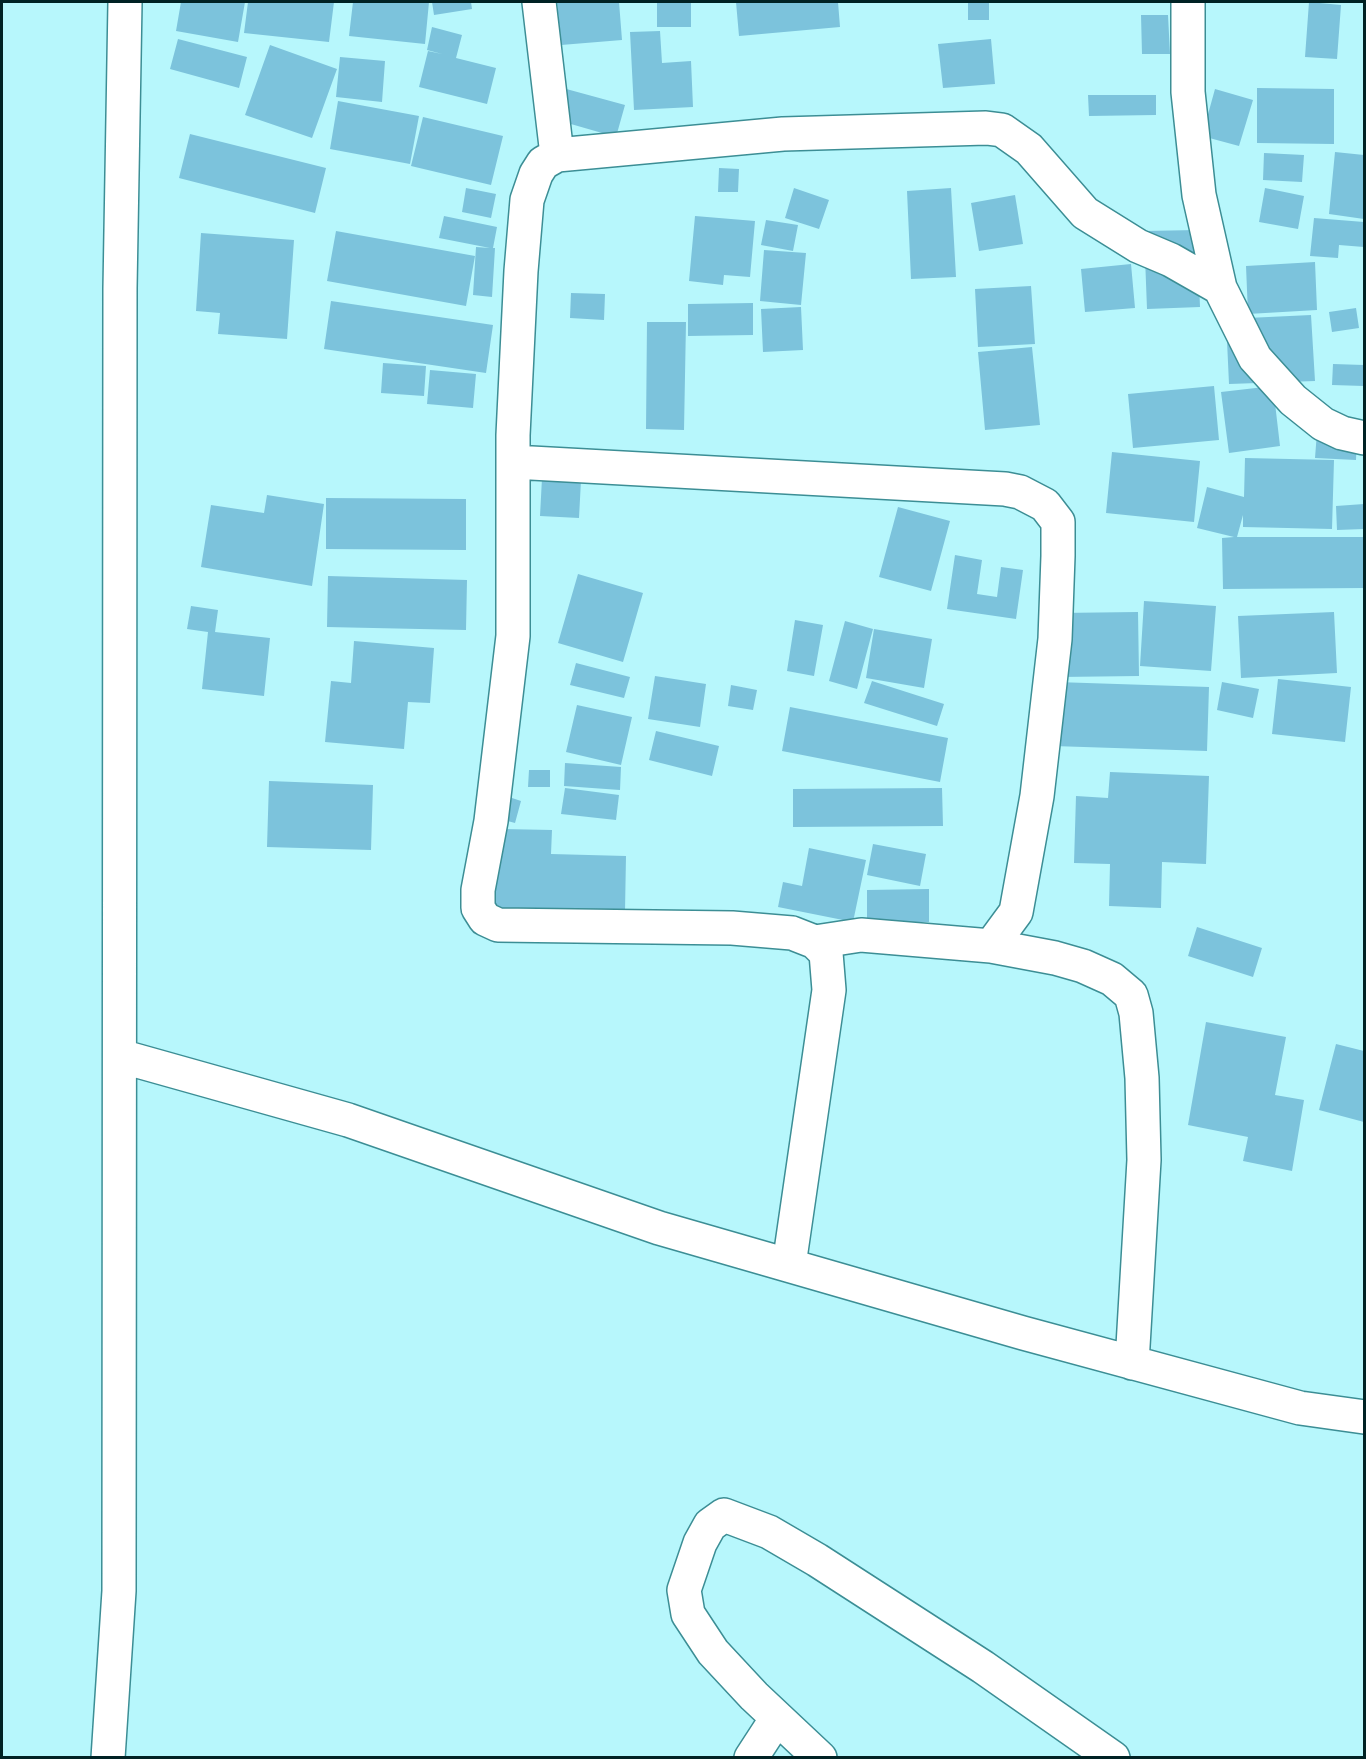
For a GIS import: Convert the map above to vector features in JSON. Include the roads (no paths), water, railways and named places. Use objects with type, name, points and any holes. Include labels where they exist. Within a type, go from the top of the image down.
[{"type":"street","points":[[108,1758],[119,1591],[120,288],[125,2]]},
{"type":"street","points":[[539,2],[557,155]]},
{"type":"street","points":[[1188,2],[1188,92],[1199,195],[1220,288],[1255,358],[1293,400],[1323,424],[1342,433],[1365,438]]},
{"type":"street","points":[[789,1265],[829,990],[826,953],[815,942],[792,933],[732,928],[498,925],[480,915],[478,890],[491,821],[513,636],[513,462],[521,271],[527,200],[543,163],[557,155],[783,134],[986,128],[1002,130],[1029,149],[1085,213],[1138,246],[1171,260],[1220,288]]},
{"type":"street","points":[[1171,260],[1205,221]]},
{"type":"street","points":[[513,462],[1005,489],[1020,492],[1045,504],[1058,522],[1055,639],[1037,796],[1016,912],[991,946]]},
{"type":"street","points":[[1016,912],[1035,954]]},
{"type":"street","points":[[815,942],[861,935],[991,946],[1083,966],[1112,979],[1131,995],[1136,1013],[1142,1078],[1144,1160],[1132,1363]]},
{"type":"street","points":[[120,1056],[348,1120],[659,1228],[1132,1363],[1300,1408],[1365,1417]]},
{"type":"street","points":[[820,1758],[777,1718],[713,1652],[687,1614],[684,1590],[700,1543],[710,1525],[724,1515],[769,1532],[817,1560],[983,1667],[1113,1758]]},
{"type":"street","points":[[751,1758],[777,1718]]}]
